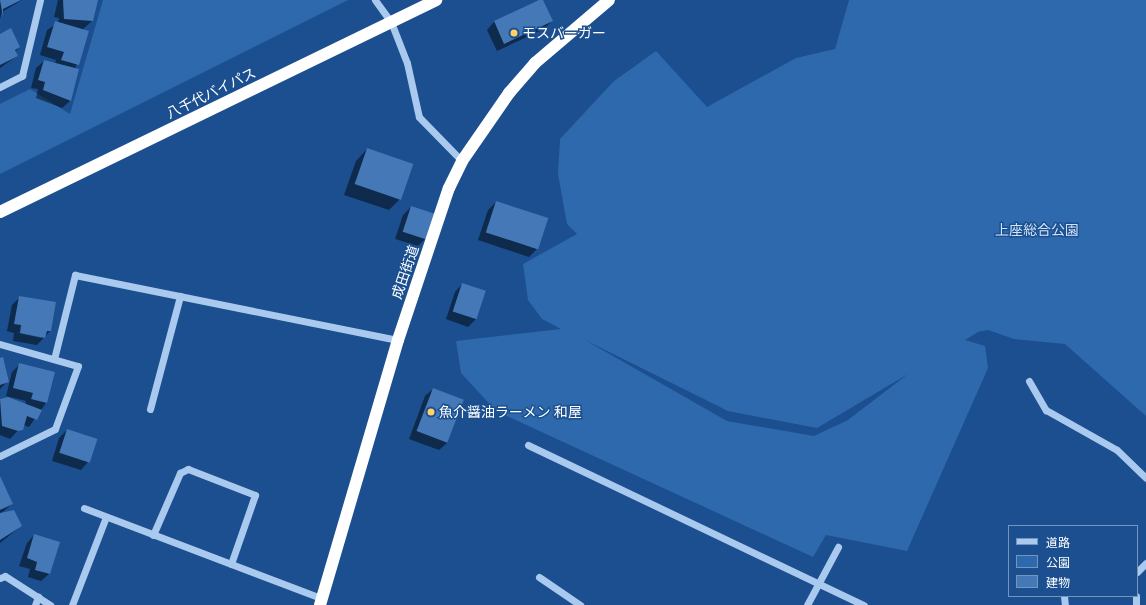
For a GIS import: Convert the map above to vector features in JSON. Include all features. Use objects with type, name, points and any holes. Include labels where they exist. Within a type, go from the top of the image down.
[{"type":"highway","name":"八千代バイパス","points":[[0,212],[436,0]]},
{"type":"highway","name":"成田街道","points":[[321,602],[398,340],[449,188],[462,161],[499,105],[535,63],[609,0]]},
{"type":"street","points":[[0,87],[22,76],[40,0]]},
{"type":"street","points":[[375,0],[391,22],[407,63],[419,117],[462,161]]},
{"type":"street","points":[[54,359],[75,275],[398,340]]},
{"type":"street","points":[[150,409],[180,296]]},
{"type":"street","points":[[0,344],[78,366],[54,429],[0,456]]},
{"type":"street","points":[[1029,381],[1046,410],[1117,450],[1146,478]]},
{"type":"street","points":[[528,444],[695,527],[820,582],[864,605]]},
{"type":"street","points":[[153,535],[180,473],[188,469],[255,495],[232,564]]},
{"type":"street","points":[[84,508],[232,564],[321,602]]},
{"type":"street","points":[[72,605],[106,517]]},
{"type":"street","points":[[807,605],[838,548]]},
{"type":"street","points":[[1138,571],[1146,563]]},
{"type":"street","points":[[0,578],[5,576],[50,605]]},
{"type":"street","points":[[539,577],[580,605]]},
{"type":"street","points":[[35,605],[38,597]]},
{"type":"green space","points":[[103,0],[348,0],[0,174],[0,104],[30,89],[70,114]]},
{"type":"green space","name":"上座総合公園","points":[[849,0],[1146,0],[1146,416],[1065,344],[1014,339],[988,330],[978,332],[965,340],[985,346],[988,368],[907,551],[826,535],[813,557],[496,411],[461,373],[456,341],[561,329],[542,319],[528,300],[523,264],[577,234],[567,224],[558,174],[560,139],[614,81],[656,51],[707,107],[796,58],[835,49]],"holes":[[[585,340],[728,411],[817,428],[908,374],[848,420],[814,436],[727,421]]]},
{"type":"building","points":[[0,0],[21,0],[3,9],[3,17]]},
{"type":"building","points":[[63,0],[98,0],[93,21],[64,19]]},
{"type":"building","name":"モスバーガー","points":[[539,0],[543,0],[553,21],[504,44],[494,21]]},
{"type":"building","points":[[55,21],[89,31],[79,65],[61,60],[64,52],[47,47]]},
{"type":"building","points":[[11,28],[20,47],[15,50],[18,56],[0,65],[0,34]]},
{"type":"building","points":[[44,60],[79,69],[71,101],[43,90],[45,82],[38,80]]},
{"type":"building","points":[[367,148],[413,164],[401,200],[355,184]]},
{"type":"building","points":[[496,201],[548,218],[538,249],[486,232]]},
{"type":"building","points":[[411,206],[435,214],[426,239],[403,232]]},
{"type":"building","points":[[462,283],[486,291],[477,319],[453,312]]},
{"type":"building","points":[[19,296],[56,302],[51,331],[47,331],[45,338],[20,333],[21,325],[14,324]]},
{"type":"building","points":[[3,357],[9,382],[0,385],[0,358]]},
{"type":"building","points":[[19,363],[55,372],[47,403],[31,399],[33,393],[13,388]]},
{"type":"building","points":[[433,388],[464,400],[447,443],[417,431]]},
{"type":"building","points":[[8,397],[42,410],[37,420],[27,416],[23,430],[18,431],[2,426],[0,399]]},
{"type":"building","points":[[67,429],[97,439],[90,463],[59,453]]},
{"type":"building","points":[[0,476],[13,504],[0,510]]},
{"type":"building","points":[[14,510],[22,526],[0,540],[0,513]]},
{"type":"building","points":[[34,534],[60,542],[50,574],[35,570],[37,562],[27,558]]},
{"type":"place","name":"モスバーガー","points":[[514,33]]},
{"type":"place","name":"魚介醤油ラーメン 和屋","points":[[431,412]]}]
